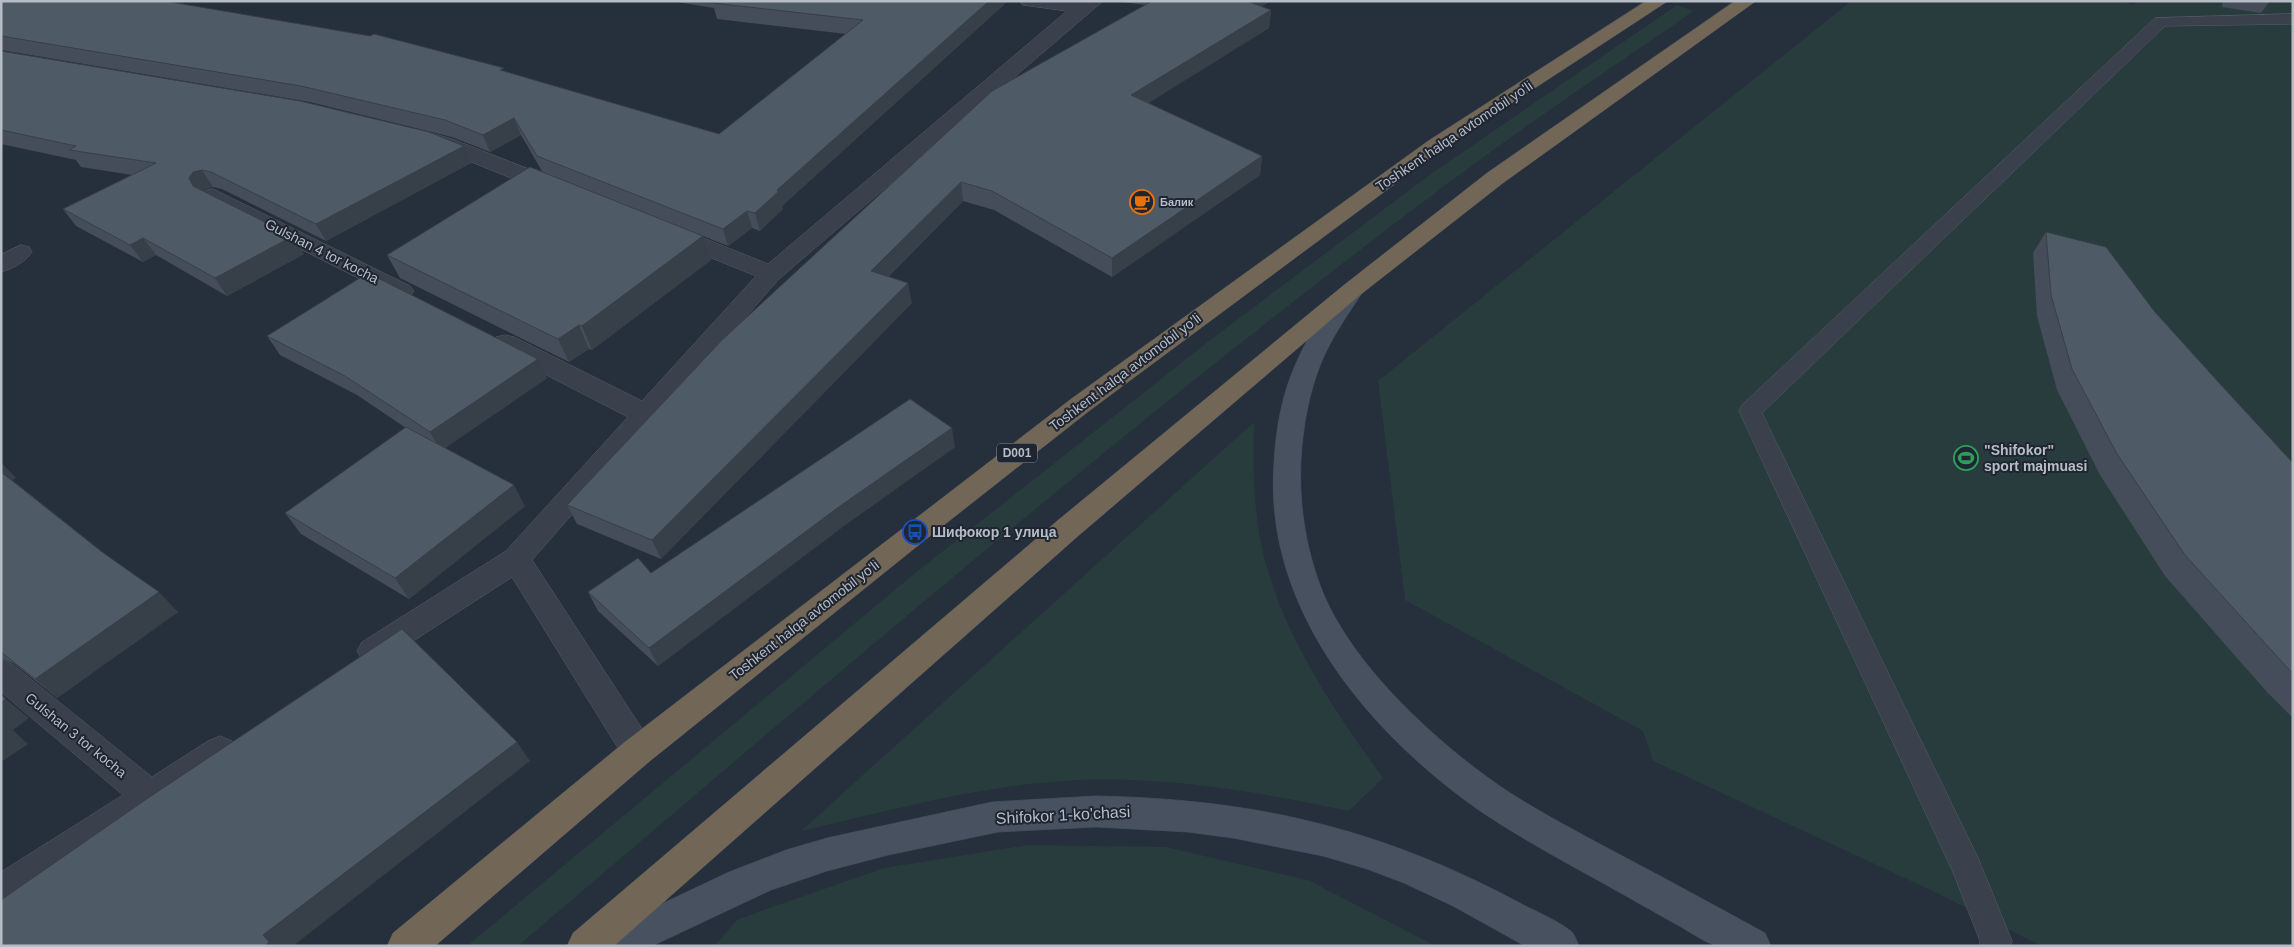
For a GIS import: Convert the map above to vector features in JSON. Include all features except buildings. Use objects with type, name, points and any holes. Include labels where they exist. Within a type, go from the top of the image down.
[{"type":"highway","name":"Toshkent halqa avtomobil yo'li","points":[[406,946],[638,751],[915,532],[1217,303],[1435,145],[1659,1]]},
{"type":"highway","points":[[586,946],[1059,535],[1352,290],[1495,178],[1731,4]]},
{"type":"main road","points":[[1352,290],[1314,349],[1300,383],[1285,464],[1286,515],[1297,566],[1319,618],[1354,673],[1404,728],[1464,779],[1533,826],[1752,946]]},
{"type":"main road","name":"Shifokor 1-ko'chasi","points":[[613,946],[732,888],[840,850],[897,836],[1003,816],[1068,812],[1141,812],[1221,820],[1291,832],[1368,852],[1442,883],[1517,921],[1560,946]]},
{"type":"street","points":[[1028,1],[1088,4]]},
{"type":"street","points":[[350,666],[516,559],[772,274],[1088,4]]},
{"type":"street","points":[[416,136],[445,143],[572,194]]},
{"type":"street","name":"Gulshan 4 tor kocha","points":[[213,196],[425,302]]},
{"type":"street","points":[[654,226],[772,274]]},
{"type":"street","points":[[1,265],[21,252]]},
{"type":"street","points":[[487,334],[646,414]]},
{"type":"street","points":[[516,559],[638,751]]},
{"type":"street","name":"Gulshan 3 tor kocha","points":[[1,674],[150,796]]},
{"type":"street","points":[[1,893],[242,737]]},
{"type":"lane","points":[[1995,946],[1996,941],[1967,868],[1750,411],[2162,21],[2293,19]]},
{"type":"shaded area","name":"\"Shifokor\" sport majmuasi","points":[[1851,1],[2122,1],[2133,5],[2137,1],[2293,1],[2293,946],[2041,946],[1939,894],[1653,761],[1643,731],[1405,600],[1378,381]]},
{"type":"shaded area","points":[[1677,5],[1694,11],[1569,96],[1447,184],[1209,368],[1092,462],[861,654],[518,946],[467,946],[914,574],[1209,341],[1428,176]]},
{"type":"shaded area","points":[[1254,422],[1254,483],[1258,528],[1269,575],[1280,606],[1294,637],[1327,695],[1383,778],[1349,811],[1248,792],[1181,783],[1080,780],[1045,782],[974,792],[801,831]]},
{"type":"shaded area","points":[[1028,845],[1166,847],[1308,880],[1436,946],[714,946],[738,919],[884,868]]},
{"type":"place","name":"Балик","points":[[1142,202]]},
{"type":"place","name":"\"Shifokor\" sport majmuasi","points":[[1966,458]]},
{"type":"place","name":"Шифокор 1 улица","points":[[915,532]]}]
